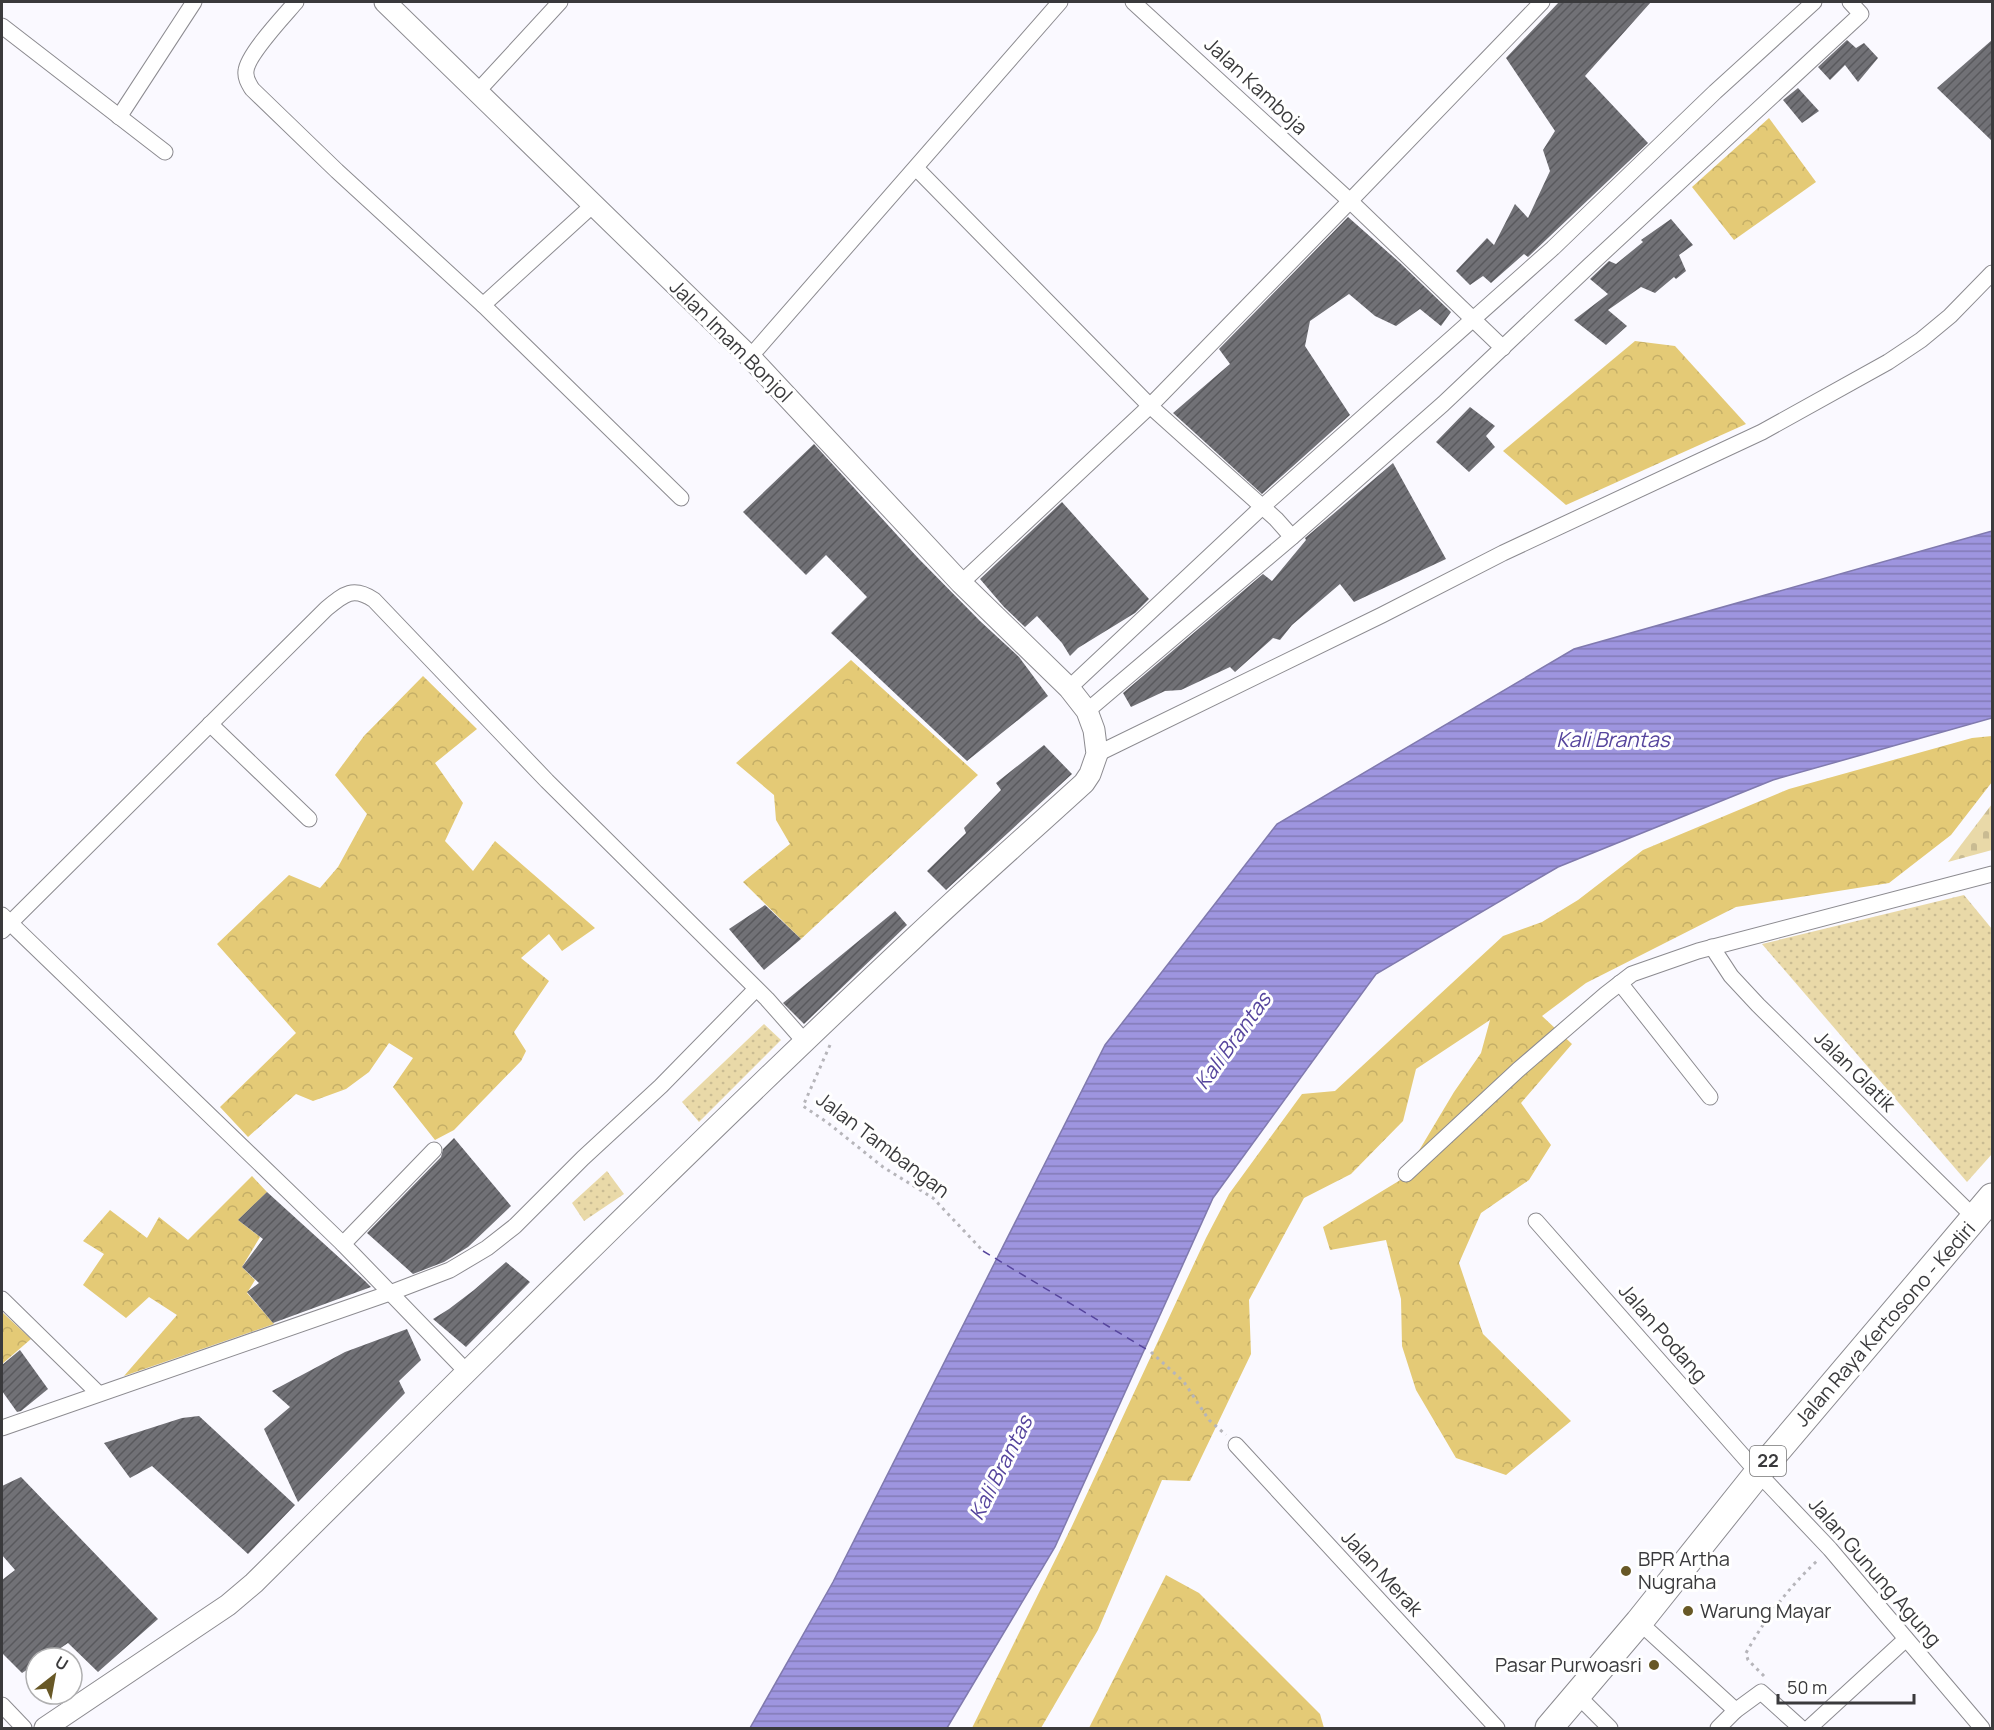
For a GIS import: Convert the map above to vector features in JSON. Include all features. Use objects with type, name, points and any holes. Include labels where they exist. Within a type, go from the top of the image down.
[{"type":"highway","name":"Jalan Raya Kertosono - Kediri","points":[[1549,1728],[1639,1622],[1758,1473],[1992,1197]]},
{"type":"main road","name":"Jalan Imam Bonjol","points":[[386,2],[750,357],[961,583],[1079,700]]},
{"type":"main road","points":[[45,1728],[228,1605],[254,1584],[805,1042],[923,930],[1084,783],[1097,754],[1094,730],[1079,700]]},
{"type":"street","points":[[119,117],[194,2]]},
{"type":"street","points":[[296,2],[253,55],[245,73],[252,89],[337,171],[483,305],[681,498]]},
{"type":"street","points":[[477,92],[560,2]]},
{"type":"street","points":[[750,357],[1060,2]]},
{"type":"street","name":"Jalan Kamboja","points":[[1133,2],[1350,201],[1503,348]]},
{"type":"street","points":[[961,583],[1150,406],[1542,2]]},
{"type":"street","points":[[1079,700],[1262,507],[1553,248],[1715,92],[1814,2]]},
{"type":"street","points":[[1079,700],[1292,537],[1503,348],[1861,14],[1850,2]]},
{"type":"street","points":[[2,26],[165,152]]},
{"type":"street","points":[[916,168],[1150,406],[1276,519],[1292,537]]},
{"type":"street","points":[[483,305],[593,205]]},
{"type":"street","points":[[1097,754],[1382,615],[1503,553],[1605,507],[1771,426],[1888,362],[1921,340],[1950,316],[1992,273]]},
{"type":"street","points":[[467,1372],[343,1244],[4,923],[335,602],[353,591],[366,594],[374,600],[547,781],[781,1014],[805,1042]]},
{"type":"street","points":[[210,724],[309,819]]},
{"type":"street","points":[[1406,1174],[1518,1070],[1632,974],[1653,965],[1713,948],[1992,874]]},
{"type":"street","name":"Jalan Glatik","points":[[1713,948],[1731,976],[1758,1005],[1975,1218]]},
{"type":"street","points":[[1620,983],[1710,1097]]},
{"type":"street","points":[[2,1428],[450,1270],[488,1248],[516,1226],[583,1158],[761,994]]},
{"type":"street","points":[[343,1244],[434,1149]]},
{"type":"street","name":"Jalan Podang","points":[[1536,1221],[1758,1473]]},
{"type":"street","points":[[2,1299],[98,1393]]},
{"type":"street","name":"Jalan Merak","points":[[1236,1444],[1497,1728]]},
{"type":"street","name":"Jalan Gunung Agung","points":[[1758,1473],[1830,1548],[1982,1728]]},
{"type":"street","points":[[1639,1622],[1735,1712]]},
{"type":"street","points":[[1809,1728],[1906,1639]]},
{"type":"street","points":[[1718,1728],[1761,1692],[1801,1728]]},
{"type":"street","points":[[1578,1696],[1610,1728]]},
{"type":"street","points":[[2,1705],[24,1728]]},
{"type":"path","name":"Jalan Tambangan","points":[[831,1044],[802,1106],[828,1123],[883,1167],[933,1198],[983,1251]]},
{"type":"path","points":[[1151,1352],[1184,1382],[1209,1420],[1236,1444]]},
{"type":"path","points":[[1761,1692],[1768,1682],[1748,1660],[1746,1653],[1775,1605],[1830,1548]]},
{"type":"green space","points":[[1769,118],[1816,182],[1734,240],[1692,187]]},
{"type":"green space","points":[[1635,341],[1675,346],[1746,424],[1566,505],[1503,451]]},
{"type":"green space","points":[[851,660],[978,775],[801,939],[743,882],[790,844],[776,820],[774,795],[736,763]]},
{"type":"green space","points":[[423,676],[477,729],[435,763],[463,803],[445,841],[473,871],[495,841],[595,928],[562,951],[549,934],[521,958],[549,981],[514,1032],[526,1051],[521,1061],[454,1130],[435,1140],[393,1087],[413,1058],[389,1043],[369,1072],[346,1089],[313,1101],[296,1094],[248,1137],[220,1107],[296,1033],[217,944],[289,875],[320,888],[338,867],[367,814],[335,775],[364,736]]},
{"type":"green space","points":[[1992,736],[1992,782],[1951,835],[1889,883],[1736,907],[1586,983],[1542,1016],[1572,1044],[1521,1103],[1551,1145],[1529,1180],[1481,1213],[1459,1263],[1483,1334],[1571,1421],[1506,1475],[1456,1458],[1416,1390],[1402,1346],[1401,1299],[1386,1240],[1330,1250],[1323,1227],[1402,1179],[1454,1092],[1481,1053],[1490,1020],[1416,1069],[1403,1121],[1351,1174],[1304,1198],[1249,1300],[1251,1354],[1190,1481],[1162,1480],[1098,1630],[1041,1728],[972,1728],[1072,1526],[1206,1238],[1229,1194],[1302,1094],[1335,1091],[1503,936],[1542,922],[1578,900],[1643,850],[1789,789],[1972,738]]},
{"type":"green space","points":[[1992,804],[1992,850],[1948,862]]},
{"type":"green space","points":[[1964,895],[1992,929],[1992,1154],[1967,1182],[1762,944]]},
{"type":"green space","points":[[764,1024],[781,1040],[699,1122],[682,1102]]},
{"type":"green space","points":[[607,1171],[624,1194],[584,1221],[572,1203]]},
{"type":"green space","points":[[252,1176],[267,1192],[238,1220],[260,1237],[242,1267],[255,1280],[247,1293],[274,1324],[124,1376],[177,1315],[149,1297],[126,1318],[83,1285],[104,1254],[83,1241],[110,1210],[147,1238],[159,1217],[188,1240]]},
{"type":"green space","points":[[2,1312],[31,1339],[2,1364]]},
{"type":"green space","points":[[1166,1575],[1199,1593],[1320,1714],[1324,1728],[1089,1728]]},
{"type":"water","name":"Kali Brantas","points":[[1992,531],[1992,718],[1773,780],[1558,867],[1376,974],[1213,1198],[1055,1547],[947,1728],[750,1728],[833,1582],[1105,1045],[1277,824],[1574,649]]},
{"type":"building","points":[[1559,2],[1651,2],[1585,76],[1648,143],[1528,257],[1524,254],[1491,283],[1483,276],[1470,285],[1456,271],[1487,238],[1494,245],[1515,204],[1528,218],[1550,171],[1543,150],[1555,131],[1506,58]]},
{"type":"building","points":[[1847,40],[1856,48],[1864,43],[1878,58],[1858,82],[1845,65],[1830,80],[1818,67]]},
{"type":"building","points":[[1992,40],[1992,141],[1937,88]]},
{"type":"building","points":[[1798,88],[1819,111],[1802,123],[1783,100]]},
{"type":"building","points":[[1348,217],[1451,312],[1441,326],[1420,309],[1396,326],[1375,316],[1349,294],[1310,321],[1305,346],[1350,415],[1262,494],[1173,413],[1230,364],[1219,349]]},
{"type":"building","points":[[1671,219],[1693,245],[1679,255],[1686,271],[1676,279],[1674,277],[1655,293],[1641,287],[1608,310],[1627,326],[1606,345],[1574,320],[1608,294],[1590,279],[1609,261],[1616,264],[1643,242],[1641,240]]},
{"type":"building","points":[[1470,407],[1495,426],[1486,436],[1495,447],[1469,472],[1436,442]]},
{"type":"building","points":[[814,444],[918,558],[1019,657],[1048,696],[967,761],[831,633],[867,597],[826,555],[806,575],[743,512]]},
{"type":"building","points":[[1393,463],[1446,559],[1354,602],[1340,584],[1292,625],[1280,640],[1273,638],[1235,672],[1230,667],[1181,690],[1165,691],[1131,707],[1123,693],[1263,574],[1272,581],[1306,540],[1305,538]]},
{"type":"building","points":[[1062,502],[1149,599],[1135,613],[1078,648],[1070,656],[1062,643],[1037,616],[1025,627],[980,579]]},
{"type":"building","points":[[1044,745],[1072,774],[946,890],[927,871],[966,833],[964,828],[1001,790],[996,783]]},
{"type":"building","points":[[765,905],[801,939],[764,970],[729,929]]},
{"type":"building","points":[[895,911],[907,925],[804,1024],[783,1003]]},
{"type":"building","points":[[454,1138],[511,1206],[468,1247],[444,1262],[413,1274],[367,1233],[441,1157],[443,1149]]},
{"type":"building","points":[[267,1192],[371,1287],[273,1323],[247,1292],[259,1283],[242,1267],[263,1239],[238,1220]]},
{"type":"building","points":[[506,1262],[530,1282],[466,1347],[433,1319],[474,1290]]},
{"type":"building","points":[[407,1329],[421,1360],[399,1381],[405,1393],[298,1502],[264,1429],[290,1407],[272,1391],[345,1352]]},
{"type":"building","points":[[20,1350],[48,1389],[17,1412],[2,1391],[2,1365]]},
{"type":"building","points":[[199,1416],[295,1505],[248,1554],[152,1466],[130,1478],[104,1443],[182,1418]]},
{"type":"building","points":[[21,1477],[158,1619],[98,1672],[84,1658],[84,1646],[71,1646],[68,1643],[64,1646],[24,1646],[24,1672],[22,1673],[2,1653],[2,1580],[15,1570],[2,1555],[2,1486]]},
{"type":"ferry route","points":[[983,1251],[1151,1352]]},
{"type":"place","name":"BPR Artha Nugraha","points":[[1626,1571]]},
{"type":"place","name":"Warung Mayar","points":[[1688,1611]]},
{"type":"place","name":"Pasar Purwoasri","points":[[1654,1665]]}]
